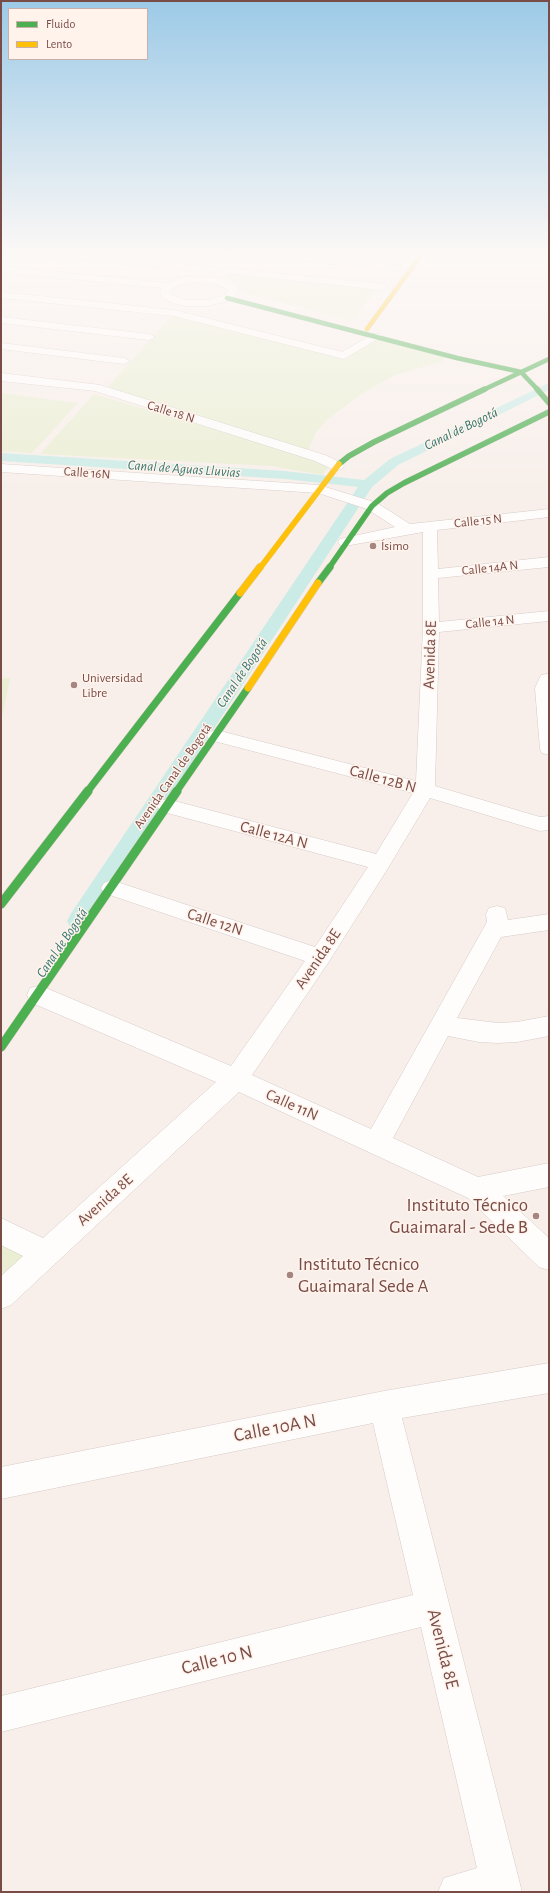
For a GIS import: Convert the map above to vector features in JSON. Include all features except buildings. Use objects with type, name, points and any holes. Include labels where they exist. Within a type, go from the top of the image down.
[{"type":"main road","points":[[386,338],[457,358],[525,372],[549,403]]},
{"type":"main road","points":[[401,338],[525,372],[549,390]]},
{"type":"main road","points":[[1,904],[323,488],[335,469],[349,456],[374,442],[525,372],[549,359]]},
{"type":"main road","name":"Avenida Canal de Bogotá","points":[[1,1047],[216,736],[345,542],[367,504],[404,483],[549,412]]},
{"type":"street","points":[[96,388],[148,338]]},
{"type":"street","points":[[274,338],[344,356],[373,338]]},
{"type":"street","points":[[1,346],[124,361]]},
{"type":"street","name":"Calle 18 N","points":[[1,377],[96,388],[320,458],[335,469]]},
{"type":"street","name":"Calle 16N","points":[[1,468],[323,488],[367,504]]},
{"type":"street","points":[[367,504],[407,529]]},
{"type":"street","name":"Calle 15 N","points":[[345,542],[407,529],[430,526],[547,517]]},
{"type":"street","name":"Avenida 8E","points":[[1,1295],[236,1079],[320,957],[381,863],[425,790],[432,628],[430,526]]},
{"type":"street","name":"Calle 14A N","points":[[431,574],[549,562]]},
{"type":"street","name":"Calle 14 N","points":[[432,628],[549,616]]},
{"type":"street","points":[[548,679],[544,688],[549,749]]},
{"type":"street","name":"Calle 12B N","points":[[216,736],[425,790],[540,824],[549,823]]},
{"type":"street","name":"Calle 12A N","points":[[167,806],[381,863]]},
{"type":"street","name":"Calle 12N","points":[[111,888],[320,957]]},
{"type":"street","points":[[377,1143],[496,922],[549,922]]},
{"type":"street","name":"Calle 11N","points":[[38,995],[236,1079],[477,1189],[549,1257]]},
{"type":"street","points":[[441,1025],[498,1034],[549,1026]]},
{"type":"street","points":[[477,1189],[549,1176]]},
{"type":"street","points":[[1,1231],[46,1254]]},
{"type":"street","name":"Calle 10A N","points":[[1,1483],[384,1406],[549,1378]]},
{"type":"street","name":"Avenida 8E","points":[[384,1406],[501,1887]]},
{"type":"street","name":"Calle 10 N","points":[[1,1714],[433,1607]]},
{"type":"street","points":[[458,1892],[501,1887]]},
{"type":"green space","points":[[151,338],[265,338],[344,358],[378,338],[445,357],[443,361],[395,375],[361,394],[328,419],[316,432],[308,450],[107,388]]},
{"type":"green space","points":[[1,393],[78,403],[32,453],[1,451]]},
{"type":"green space","points":[[94,394],[320,460],[329,467],[322,475],[272,466],[40,454]]},
{"type":"green space","points":[[10,678],[1,722],[1,679]]},
{"type":"green space","points":[[1,1238],[30,1253],[1,1281]]},
{"type":"waterway","name":"Canal de Bogotá","points":[[367,484],[394,462],[549,386]]},
{"type":"waterway","name":"Canal de Aguas Lluvias","points":[[1,457],[285,475],[367,484]]},
{"type":"waterway","name":"Canal de Bogotá","points":[[77,921],[367,484]]},
{"type":"traffic: fast","points":[[382,338],[457,358],[521,372],[549,403]]},
{"type":"traffic: fast","points":[[339,464],[349,456],[374,442],[549,359]]},
{"type":"traffic: fast","points":[[318,583],[372,506],[387,493],[404,483],[549,412]]},
{"type":"traffic: fast","points":[[1,904],[240,593]]},
{"type":"traffic: fast","points":[[1,1047],[248,688]]},
{"type":"traffic: slow","points":[[240,593],[339,464]]},
{"type":"traffic: slow","points":[[248,688],[318,583]]},
{"type":"place","name":"Ísimo","points":[[373,546]]},
{"type":"place","name":"Universidad Libre","points":[[74,685]]},
{"type":"place","name":"Instituto Técnico Guaimaral - Sede B","points":[[536,1216]]},
{"type":"place","name":"Instituto Técnico Guaimaral Sede A","points":[[290,1275]]}]
